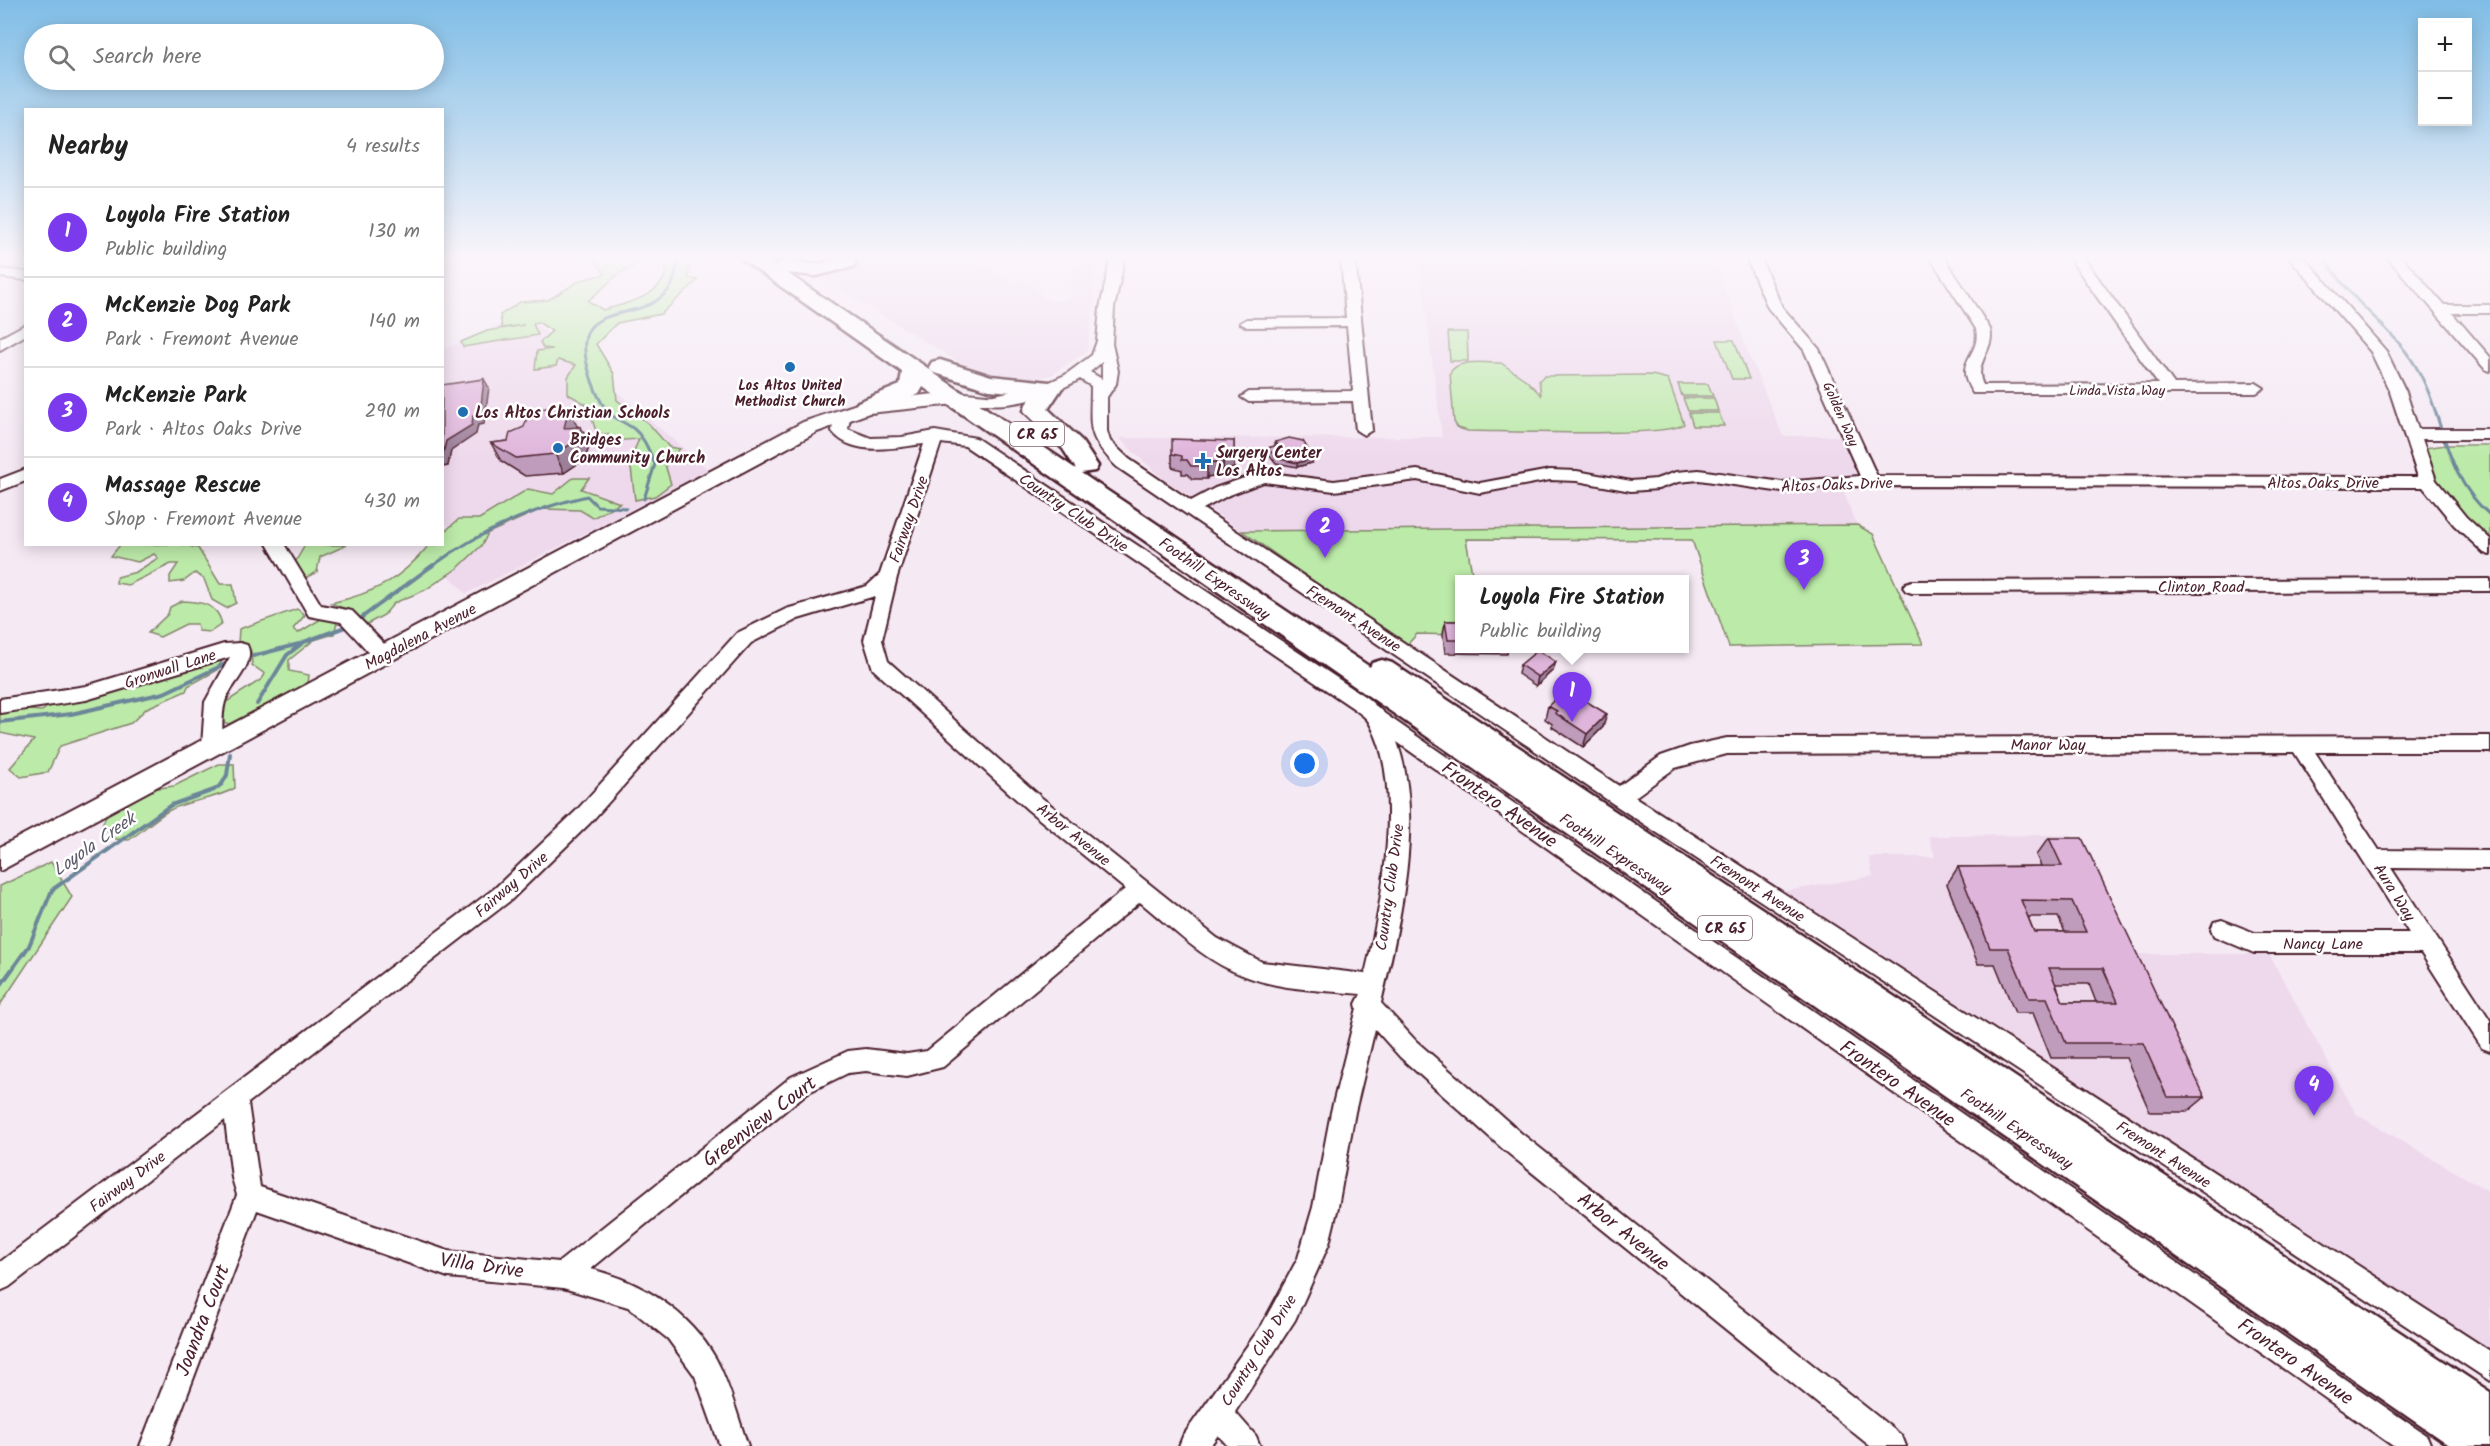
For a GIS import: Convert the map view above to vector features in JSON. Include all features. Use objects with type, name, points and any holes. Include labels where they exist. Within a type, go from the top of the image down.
[{"type":"highway","name":"Foothill Expressway","points":[[847,324],[913,370],[1086,466],[1369,661],[1532,768],[2490,1416]]},
{"type":"highway","name":"Foothill Expressway","points":[[874,324],[940,367],[971,401],[2485,1446]]},
{"type":"highway","points":[[940,367],[989,383],[1051,388]]},
{"type":"highway","points":[[866,407],[911,389],[913,370]]},
{"type":"highway","points":[[1051,388],[1037,404],[1036,411],[1072,444],[1086,466]]},
{"type":"main road","name":"Magdalena Avenue","points":[[0,860],[800,432],[866,407],[971,401]]},
{"type":"main road","name":"Magdalena Avenue","points":[[842,417],[971,401]]},
{"type":"street","points":[[971,401],[1029,395],[1051,388],[1080,372],[1098,358],[1104,344],[1106,324]]},
{"type":"street","points":[[1354,324],[1364,430]]},
{"type":"street","name":"Golden Way","points":[[1789,324],[1810,349],[1871,482]]},
{"type":"street","name":"Linda Vista Way","points":[[1980,324],[1985,337],[1971,360],[1971,380],[1978,390],[2256,388]]},
{"type":"street","points":[[2124,324],[2170,390]]},
{"type":"street","points":[[2355,324],[2378,351],[2420,434],[2428,482],[2460,521],[2490,549]]},
{"type":"street","points":[[2454,324],[2490,366]]},
{"type":"street","points":[[0,345],[24,329]]},
{"type":"street","points":[[1100,395],[1109,386],[1112,367],[1104,344]]},
{"type":"street","points":[[1080,372],[1099,384],[1100,395]]},
{"type":"street","name":"Fremont Avenue","points":[[1100,395],[1098,425],[1104,443],[1123,463],[1619,797],[2490,1367]]},
{"type":"street","points":[[1249,397],[1361,396]]},
{"type":"street","name":"Country Club Drive","points":[[842,417],[840,431],[851,439],[865,443],[880,445],[935,436],[952,436],[970,442],[1360,702],[1379,720],[1395,770],[1399,840],[1371,994],[1336,1143],[1323,1218],[1310,1261],[1264,1343],[1218,1413],[1193,1446]]},
{"type":"street","points":[[2420,434],[2490,434]]},
{"type":"street","name":"Fairway Drive","points":[[0,1278],[503,894],[583,817],[744,638],[792,614],[873,590],[888,577],[935,436]]},
{"type":"street","points":[[0,486],[24,475]]},
{"type":"street","name":"Altos Oaks Drive","points":[[1189,509],[1221,492],[1262,477],[1278,477],[1334,486],[1417,475],[1480,488],[1551,475],[1577,476],[1631,486],[1658,484],[1676,477],[1699,475],[1782,487],[1815,482],[2428,482]]},
{"type":"street","points":[[276,546],[315,611],[346,616],[383,655]]},
{"type":"street","name":"Arbor Avenue","points":[[888,577],[873,640],[880,664],[1035,804],[1142,888],[1209,945],[1251,969],[1371,994],[1408,1049],[1512,1141],[1892,1446]]},
{"type":"street","name":"Clinton Road","points":[[1912,587],[2490,585]]},
{"type":"street","name":"Gronwall Lane","points":[[0,705],[33,703],[92,692],[224,651],[240,650],[239,660],[215,702],[212,746]]},
{"type":"street","name":"Frontero Avenue","points":[[1379,720],[2417,1446]]},
{"type":"street","name":"Aura Way","points":[[2299,744],[2490,1040]]},
{"type":"street","name":"Manor Way","points":[[1619,797],[1668,762],[1690,754],[1727,746],[2490,744]]},
{"type":"street","points":[[2374,859],[2490,860]]},
{"type":"street","name":"Greenview Court","points":[[563,1275],[799,1085],[839,1064],[865,1060],[918,1067],[936,1059],[1142,888]]},
{"type":"street","name":"Nancy Lane","points":[[2222,929],[2254,943],[2426,943]]},
{"type":"street","points":[[235,1098],[244,1178],[250,1195]]},
{"type":"street","name":"Villa Drive","points":[[250,1195],[279,1208],[448,1264],[563,1275],[614,1288],[637,1298],[677,1330],[706,1368],[734,1446]]},
{"type":"street","name":"Joandra Court","points":[[154,1446],[250,1195]]},
{"type":"street","points":[[1218,1413],[1246,1446]]},
{"type":"shaded area","points":[[501,324],[537,324],[709,470],[466,594],[445,571],[470,545],[444,522],[444,349]]},
{"type":"shaded area","points":[[897,324],[1091,324],[1087,351],[1051,375],[1004,384],[980,375]]},
{"type":"shaded area","points":[[1427,324],[1738,324],[1783,436],[1845,436],[1874,486],[1841,486],[1857,525],[1242,531],[1162,478],[1119,438],[1442,437]]},
{"type":"shaded area","points":[[2071,835],[2128,954],[2269,954],[2356,1114],[2490,1192],[2490,1361],[1780,892],[1873,876],[1869,857],[1935,857],[1929,836]]},
{"type":"green space","points":[[501,324],[533,324],[538,335],[463,347],[461,342],[487,331],[524,325],[502,328]]},
{"type":"green space","points":[[542,324],[616,324],[596,344],[614,374],[617,400],[649,424],[669,447],[680,449],[664,461],[671,484],[655,496],[635,500],[630,460],[639,439],[610,441],[608,434],[597,434],[590,413],[591,407],[568,394],[568,377],[576,365],[558,360],[556,366],[535,369],[537,351],[553,349],[543,348],[540,342],[552,331]]},
{"type":"green space","points":[[1448,332],[1467,332],[1468,361],[1450,361]]},
{"type":"green space","points":[[1717,340],[1734,340],[1749,379],[1732,379]]},
{"type":"green space","points":[[1465,363],[1501,363],[1526,380],[1541,395],[1539,380],[1545,376],[1652,375],[1668,379],[1684,424],[1648,431],[1618,432],[1468,431],[1458,428],[1454,422],[1450,373],[1454,368]]},
{"type":"green space","points":[[1678,384],[1708,384],[1713,396],[1682,396]]},
{"type":"green space","points":[[1683,398],[1714,398],[1718,411],[1688,411]]},
{"type":"green space","points":[[1689,413],[1719,413],[1724,426],[1693,426]]},
{"type":"green space","points":[[2446,445],[2490,445],[2490,545],[2460,521],[2417,449]]},
{"type":"green space","points":[[573,478],[589,478],[581,489],[620,503],[593,518],[580,510],[542,509],[488,533],[482,545],[458,568],[425,590],[394,603],[384,615],[367,624],[352,612],[331,603],[361,595],[386,583],[408,567],[428,546],[444,546],[444,532],[459,519],[479,519],[528,489],[553,494]]},
{"type":"green space","points":[[1857,525],[1873,534],[1923,644],[1729,647],[1692,540],[1466,539],[1472,575],[1455,575],[1455,635],[1417,634],[1406,646],[1242,531]]},
{"type":"green space","points":[[119,546],[198,548],[220,584],[233,584],[236,603],[226,608],[212,600],[204,579],[195,573],[184,581],[170,583],[170,576],[178,564],[171,564],[128,585],[116,583],[117,577],[136,572],[158,558],[154,554],[138,562],[111,556]]},
{"type":"green space","points":[[304,546],[345,546],[320,557],[317,572],[303,579],[292,568]]},
{"type":"green space","points":[[182,601],[207,605],[220,617],[222,624],[210,632],[199,631],[197,624],[186,624],[160,637],[148,633],[168,614],[170,607]]},
{"type":"green space","points":[[297,609],[305,615],[293,629],[298,633],[324,617],[337,622],[334,634],[314,640],[289,660],[289,671],[309,675],[308,684],[229,724],[217,720],[220,706],[262,679],[265,674],[252,665],[251,651],[238,643],[239,629]]},
{"type":"green space","points":[[213,661],[222,661],[216,671],[188,686],[186,691],[147,708],[131,723],[60,746],[48,772],[21,777],[10,768],[34,740],[0,733],[0,705],[11,709],[42,711],[58,699]]},
{"type":"green space","points":[[219,764],[234,764],[235,788],[176,807],[129,840],[116,839],[102,826],[107,813],[152,789],[174,786]]},
{"type":"green space","points":[[51,862],[72,897],[0,1005],[0,886]]},
{"type":"building","points":[[484,379],[480,415],[473,416],[472,425],[446,441],[444,449],[444,385]]},
{"type":"building","points":[[550,407],[569,408],[564,428],[581,427],[578,440],[555,454],[516,458],[491,443],[508,441],[510,433],[524,427],[529,412]]},
{"type":"building","points":[[1289,438],[1303,441],[1313,458],[1297,463],[1276,458],[1268,448],[1278,445],[1275,442]]},
{"type":"building","points":[[1172,439],[1234,441],[1234,455],[1223,457],[1223,461],[1207,463],[1206,466],[1191,466],[1187,460],[1182,460],[1182,456],[1172,454]]},
{"type":"building","points":[[1445,621],[1455,621],[1455,640],[1448,640]]},
{"type":"building","points":[[1534,653],[1542,653],[1556,662],[1538,677],[1520,665]]},
{"type":"building","points":[[1566,689],[1607,714],[1587,734],[1548,706]]},
{"type":"building","points":[[2049,838],[2082,838],[2205,1097],[2167,1097],[2143,1043],[2066,1043],[2047,998],[2029,998],[2008,948],[1990,948],[1958,867],[2062,866]],"holes":[[[2021,900],[2072,901],[2086,932],[2034,932]],[[2049,968],[2103,968],[2118,1002],[2063,1002]]]},
{"type":"waterway","points":[[594,324],[588,330],[585,345],[588,368],[596,391],[610,414],[638,433],[655,464],[644,499]]},
{"type":"waterway","points":[[2381,324],[2415,365],[2433,404],[2453,463],[2474,499],[2490,515]]},
{"type":"waterway","points":[[431,567],[467,543],[506,523],[566,501],[587,496],[597,506],[626,508]]},
{"type":"waterway","points":[[361,618],[433,565]]},
{"type":"waterway","points":[[257,704],[287,655],[304,642],[345,627]]},
{"type":"waterway","points":[[253,656],[299,644]]},
{"type":"waterway","points":[[0,722],[71,714],[164,693],[225,664]]},
{"type":"waterway","name":"Loyola Creek","points":[[22,956],[29,946],[52,890],[171,805],[214,790],[222,784],[227,775],[230,754]]},
{"type":"waterway","name":"Loyola Creek","points":[[0,986],[23,954]]},
{"type":"place","name":"Los Altos United Methodist Church","points":[[790,367]]},
{"type":"place","name":"Los Altos Christian Schools","points":[[463,412]]},
{"type":"place","name":"Bridges Community Church","points":[[558,448]]},
{"type":"place","name":"Surgery Center Los Altos","points":[[1203,461]]},
{"type":"place","name":"McKenzie Dog Park","points":[[1325,558]]},
{"type":"place","name":"McKenzie Park","points":[[1804,590]]},
{"type":"place","name":"Loyola Fire Station","points":[[1572,722]]},
{"type":"place","name":"Massage Rescue","points":[[2314,1116]]}]
